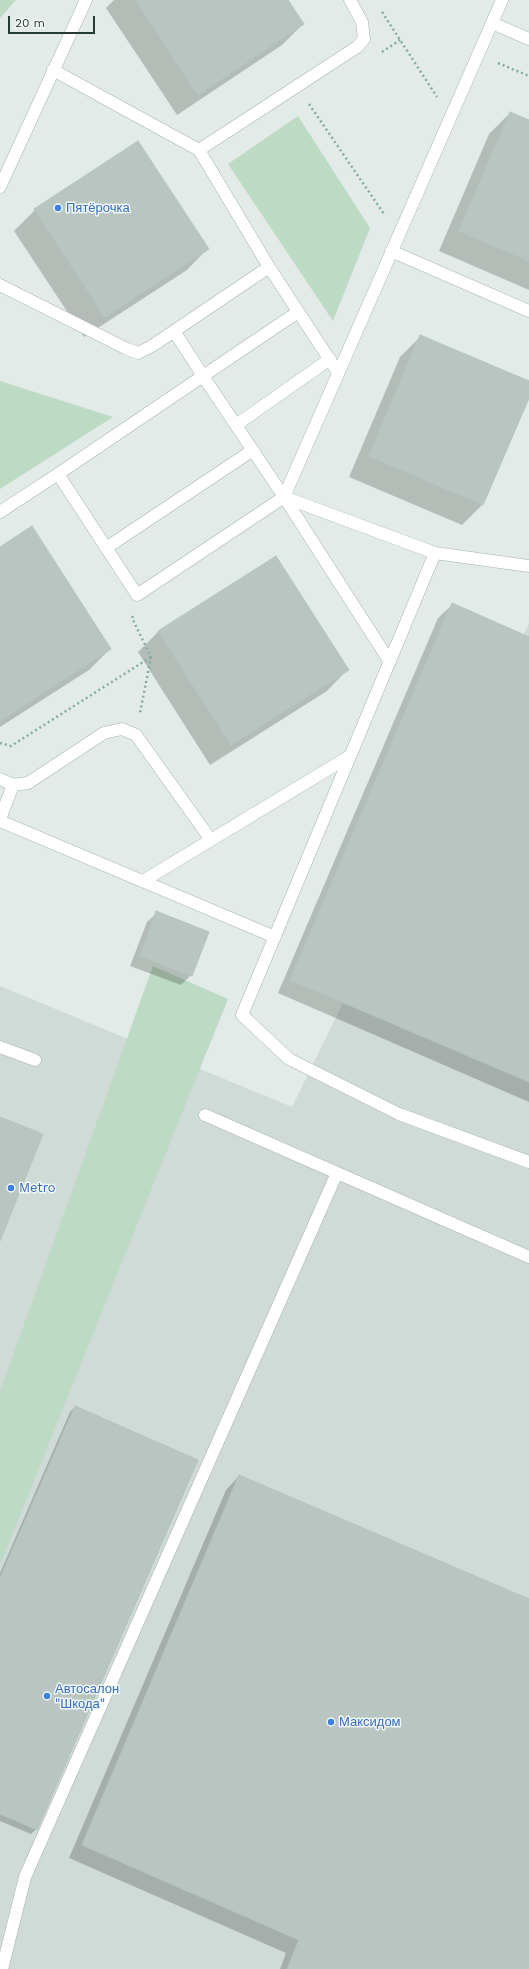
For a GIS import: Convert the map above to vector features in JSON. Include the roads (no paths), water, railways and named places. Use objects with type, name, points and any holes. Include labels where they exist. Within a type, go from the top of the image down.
[{"type":"lane","points":[[0,187],[86,0]]},
{"type":"lane","points":[[199,150],[357,47],[364,38],[362,22],[350,0]]},
{"type":"lane","points":[[58,474],[137,596],[284,497],[337,371],[502,0]]},
{"type":"lane","points":[[492,23],[529,39]]},
{"type":"lane","points":[[53,70],[199,150],[269,267],[337,371]]},
{"type":"lane","points":[[391,251],[529,312]]},
{"type":"lane","points":[[0,285],[127,349],[138,353],[174,331],[269,267]]},
{"type":"lane","points":[[0,512],[298,312]]},
{"type":"lane","points":[[174,331],[202,376],[284,497],[390,662]]},
{"type":"lane","points":[[236,425],[330,359]]},
{"type":"lane","points":[[106,548],[253,450]]},
{"type":"lane","points":[[284,497],[435,553],[529,566]]},
{"type":"lane","points":[[435,553],[242,1015],[289,1059],[399,1114],[529,1162]]},
{"type":"lane","points":[[0,779],[13,785],[28,783],[104,733],[122,729],[136,735],[211,840]]},
{"type":"lane","points":[[143,881],[350,756]]},
{"type":"lane","points":[[13,785],[0,820],[275,936]]},
{"type":"lane","points":[[0,1047],[35,1060]]},
{"type":"lane","points":[[205,1115],[529,1257]]},
{"type":"lane","points":[[2,1969],[25,1877],[337,1173]]},
{"type":"place","name":"Пятёрочка","points":[[58,208]]},
{"type":"place","name":"Metro","points":[[11,1188]]},
{"type":"place","name":"Автосалон \"Шкода\"","points":[[47,1696]]},
{"type":"place","name":"Максидом","points":[[331,1722]]}]
